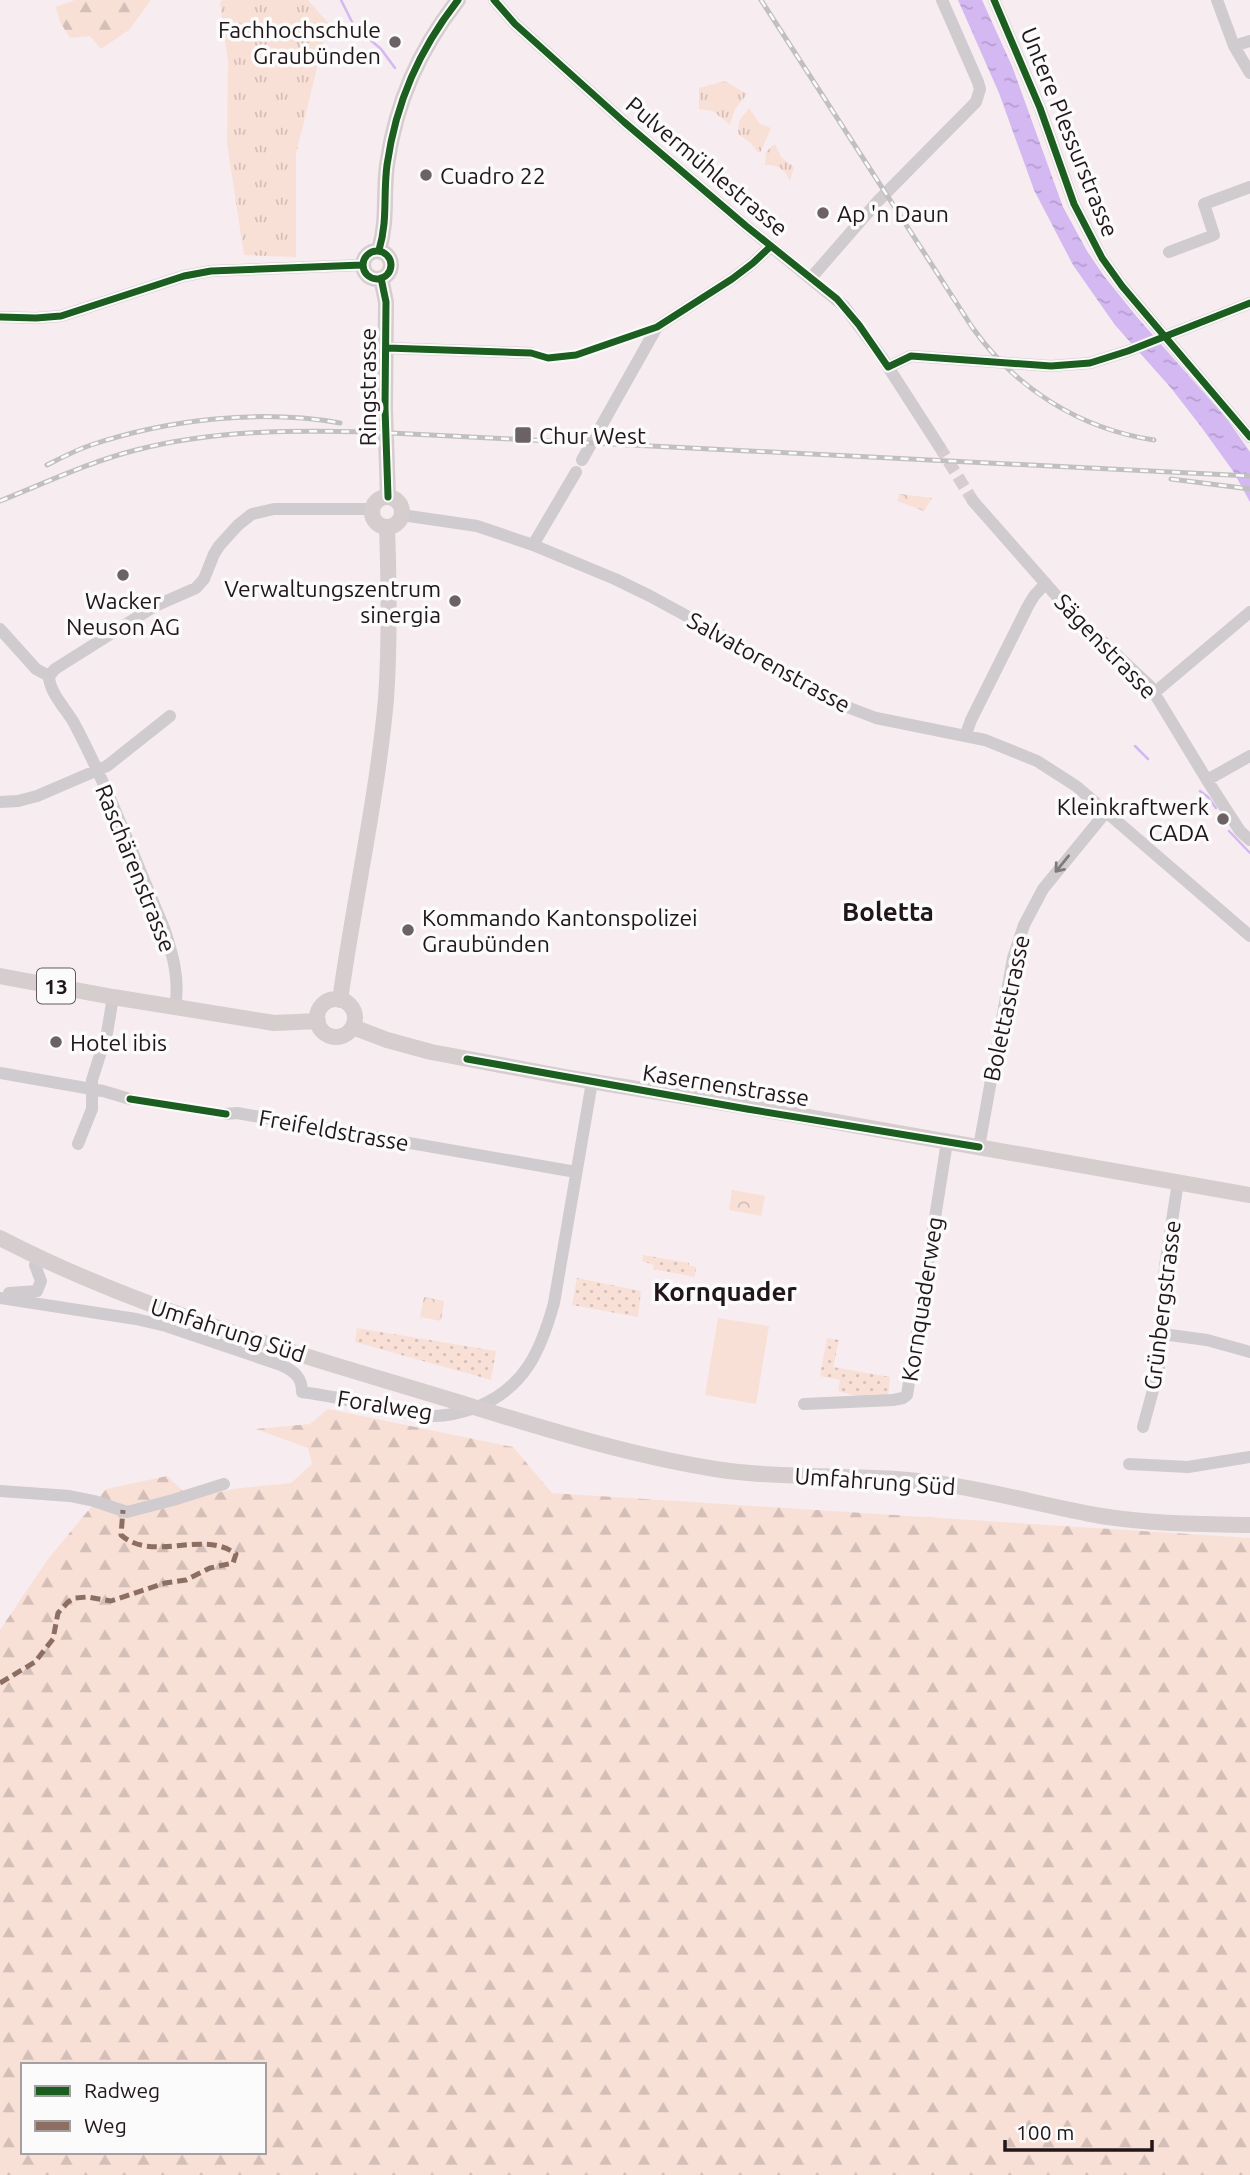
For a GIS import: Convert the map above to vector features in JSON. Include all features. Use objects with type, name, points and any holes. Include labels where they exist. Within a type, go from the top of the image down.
[{"type":"main road","points":[[379,250],[385,223],[387,165],[400,105],[413,69],[426,45],[458,0]]},
{"type":"main road","points":[[379,250],[391,261],[390,270],[381,278],[369,276],[362,265],[367,254],[379,250]]},
{"type":"main road","name":"Ringstrasse","points":[[381,278],[386,302],[387,497]]},
{"type":"main road","points":[[387,497],[394,498],[399,503],[402,515],[397,524],[387,527],[374,520],[373,509],[378,500],[387,497]]},
{"type":"main road","points":[[340,1000],[386,699],[389,614],[387,527]]},
{"type":"main road","name":"13","points":[[0,976],[274,1023],[318,1021]]},
{"type":"main road","points":[[340,1000],[350,1006],[355,1016],[349,1033],[336,1037],[324,1033],[318,1021],[319,1011],[325,1003],[340,1000]]},
{"type":"main road","name":"Kasernenstrasse","points":[[353,1027],[387,1041],[431,1052],[1250,1195]]},
{"type":"main road","name":"Umfahrung Süd","points":[[0,1238],[88,1279],[191,1319],[503,1416],[664,1460],[719,1470],[926,1481],[1139,1521],[1250,1525]]},
{"type":"street","name":"Pulvermühlestrasse","points":[[494,0],[549,56],[844,306],[888,367]]},
{"type":"street","points":[[811,278],[878,201],[972,108],[978,96],[976,75],[942,0]]},
{"type":"street","name":"Untere Plessurstrasse","points":[[994,0],[1040,108],[1074,204],[1102,258],[1162,338],[1250,437]]},
{"type":"street","points":[[1217,0],[1234,46],[1250,73]]},
{"type":"street","points":[[1234,46],[1250,41]]},
{"type":"street","points":[[1169,252],[1213,235],[1204,204],[1250,187]]},
{"type":"street","points":[[582,460],[657,327],[732,279],[771,246]]},
{"type":"street","points":[[0,317],[61,316],[184,276],[211,271],[362,265]]},
{"type":"street","points":[[939,446],[888,367],[911,356],[1002,364],[1073,366],[1090,363],[1128,351],[1250,303]]},
{"type":"street","points":[[387,348],[531,353]]},
{"type":"street","points":[[534,545],[576,472]]},
{"type":"street","name":"Sägenstrasse","points":[[973,501],[1068,609],[1138,674],[1154,693],[1240,831],[1249,837]]},
{"type":"street","points":[[49,676],[55,669],[155,606],[196,588],[204,579],[219,546],[252,514],[274,509],[373,509]]},
{"type":"street","name":"Salvatorenstrasse","points":[[402,515],[477,526],[534,545],[615,579],[684,614],[835,702],[900,724],[966,734],[1004,746],[1037,761],[1059,774],[1106,812],[1250,936]]},
{"type":"street","points":[[966,734],[1028,606],[1045,584]]},
{"type":"street","points":[[1154,693],[1250,612]]},
{"type":"street","name":"Raschärenstrasse","points":[[0,629],[36,669],[49,676],[51,687],[75,724],[164,928],[177,975],[175,1008]]},
{"type":"street","name":"Raschärenstrasse","points":[[96,771],[107,766],[170,716]]},
{"type":"street","points":[[1207,780],[1250,756]]},
{"type":"street","points":[[0,802],[37,796],[96,771]]},
{"type":"street","name":"Bolettastrasse","points":[[979,1147],[1013,960],[1024,925],[1043,889],[1106,812]]},
{"type":"street","points":[[78,1144],[92,1109],[92,1080],[107,1033],[113,997]]},
{"type":"street","points":[[0,1073],[92,1089],[130,1099]]},
{"type":"street","name":"Foralweg","points":[[0,1296],[166,1326],[281,1365],[297,1374],[302,1382],[302,1392],[433,1416],[460,1413],[489,1402],[507,1391],[532,1361],[546,1331],[554,1303],[592,1082]]},
{"type":"street","name":"Freifeldstrasse","points":[[226,1114],[237,1113],[576,1172]]},
{"type":"street","name":"Kornquaderweg","points":[[804,1404],[893,1400],[907,1395],[947,1142]]},
{"type":"street","name":"Grünbergstrasse","points":[[1143,1427],[1158,1374],[1166,1266],[1178,1182]]},
{"type":"street","points":[[0,1296],[37,1291],[41,1281],[35,1265]]},
{"type":"street","points":[[1162,1334],[1207,1340],[1250,1352]]},
{"type":"street","points":[[1129,1464],[1181,1468],[1250,1457]]},
{"type":"street","points":[[0,1491],[70,1496],[94,1500],[127,1512],[224,1484]]},
{"type":"green space","points":[[75,0],[151,0],[129,30],[101,49],[90,36],[70,38],[60,22],[56,7]]},
{"type":"green space","points":[[308,0],[328,23],[296,154],[296,257],[244,255],[227,143],[228,63],[220,2]]},
{"type":"green space","points":[[725,81],[747,94],[735,109],[730,125],[713,111],[699,109],[699,88]]},
{"type":"green space","points":[[749,108],[760,124],[771,128],[758,153],[751,143],[738,134],[739,121]]},
{"type":"green space","points":[[775,144],[781,157],[794,167],[790,181],[781,168],[765,165],[766,152]]},
{"type":"green space","points":[[900,494],[932,498],[924,511],[897,501]]},
{"type":"green space","points":[[732,1190],[765,1196],[761,1216],[729,1210]]},
{"type":"green space","points":[[643,1255],[689,1263],[696,1267],[695,1277],[653,1269],[654,1265],[642,1261]]},
{"type":"green space","points":[[577,1278],[641,1291],[638,1317],[572,1305]]},
{"type":"green space","points":[[424,1297],[444,1301],[441,1321],[420,1317]]},
{"type":"green space","points":[[718,1318],[769,1326],[756,1404],[705,1395]]},
{"type":"green space","points":[[357,1328],[496,1351],[491,1380],[355,1342]]},
{"type":"green space","points":[[827,1338],[839,1340],[833,1367],[890,1377],[888,1396],[860,1397],[838,1391],[840,1380],[820,1376]]},
{"type":"green space","points":[[328,1409],[513,1447],[552,1493],[1250,1538],[1250,2175],[0,2175],[0,1630],[48,1559],[106,1489],[167,1476],[192,1499],[233,1489],[291,1483],[312,1464],[308,1448],[256,1429],[310,1424]]},
{"type":"water","points":[[958,0],[982,0],[1012,66],[1063,207],[1087,251],[1137,317],[1227,419],[1250,452],[1250,502],[1233,471],[1202,428],[1171,388],[1115,325],[1073,265],[1034,190],[999,93]]},
{"type":"waterway","points":[[341,0],[354,26],[381,49],[395,68]]},
{"type":"waterway","points":[[1135,746],[1148,759]]},
{"type":"waterway","points":[[1200,791],[1216,808]]},
{"type":"waterway","points":[[1229,831],[1250,853]]},
{"type":"tunnel","points":[[939,446],[973,501]]},
{"type":"railway","points":[[761,0],[972,327],[989,349],[1029,387],[1051,402],[1100,426],[1154,440]]},
{"type":"railway","points":[[47,465],[91,445],[183,423],[247,417],[340,423]]},
{"type":"railway","points":[[0,501],[84,467],[165,443],[223,435],[312,431],[1250,476]]},
{"type":"railway","points":[[1171,479],[1250,489]]},
{"type":"marked path","points":[[0,1683],[35,1662],[53,1639],[58,1613],[75,1598],[111,1601],[165,1583],[186,1580],[210,1568],[233,1563],[236,1554],[209,1544],[163,1547],[134,1543],[121,1535],[123,1510]]},
{"type":"cycle path","points":[[379,250],[387,165],[396,120],[421,58],[458,0]]},
{"type":"cycle path","points":[[494,0],[515,24],[624,122],[837,299],[888,367],[911,356],[1051,366],[1090,363],[1128,351],[1250,303]]},
{"type":"cycle path","points":[[994,0],[1040,108],[1074,204],[1102,258],[1122,286],[1250,437]]},
{"type":"cycle path","points":[[387,348],[531,353],[548,358],[576,355],[657,327],[732,279],[771,246]]},
{"type":"cycle path","points":[[377,251],[387,255],[391,265],[387,275],[377,279],[367,275],[363,265],[367,255],[377,251]]},
{"type":"cycle path","points":[[0,317],[61,316],[184,276],[211,271],[362,265]]},
{"type":"cycle path","points":[[381,278],[386,302],[388,497]]},
{"type":"cycle path","points":[[467,1059],[979,1147]]},
{"type":"cycle path","points":[[130,1099],[226,1114]]},
{"type":"place","name":"Fachhochschule Graubünden","points":[[395,42]]},
{"type":"place","name":"Cuadro 22","points":[[426,175]]},
{"type":"place","name":"Ap 'n Daun","points":[[823,213]]},
{"type":"place","name":"Chur West","points":[[523,435]]},
{"type":"place","name":"Wacker Neuson AG","points":[[123,575]]},
{"type":"place","name":"Verwaltungszentrum sinergia","points":[[455,601]]},
{"type":"place","name":"Kleinkraftwerk CADA","points":[[1223,819]]},
{"type":"place","name":"Kommando Kantonspolizei Graubünden","points":[[408,930]]},
{"type":"place","name":"Hotel ibis","points":[[56,1042]]},
{"type":"district","name":"Boletta","points":[[888,911]]},
{"type":"district","name":"Kornquader","points":[[725,1291]]}]
